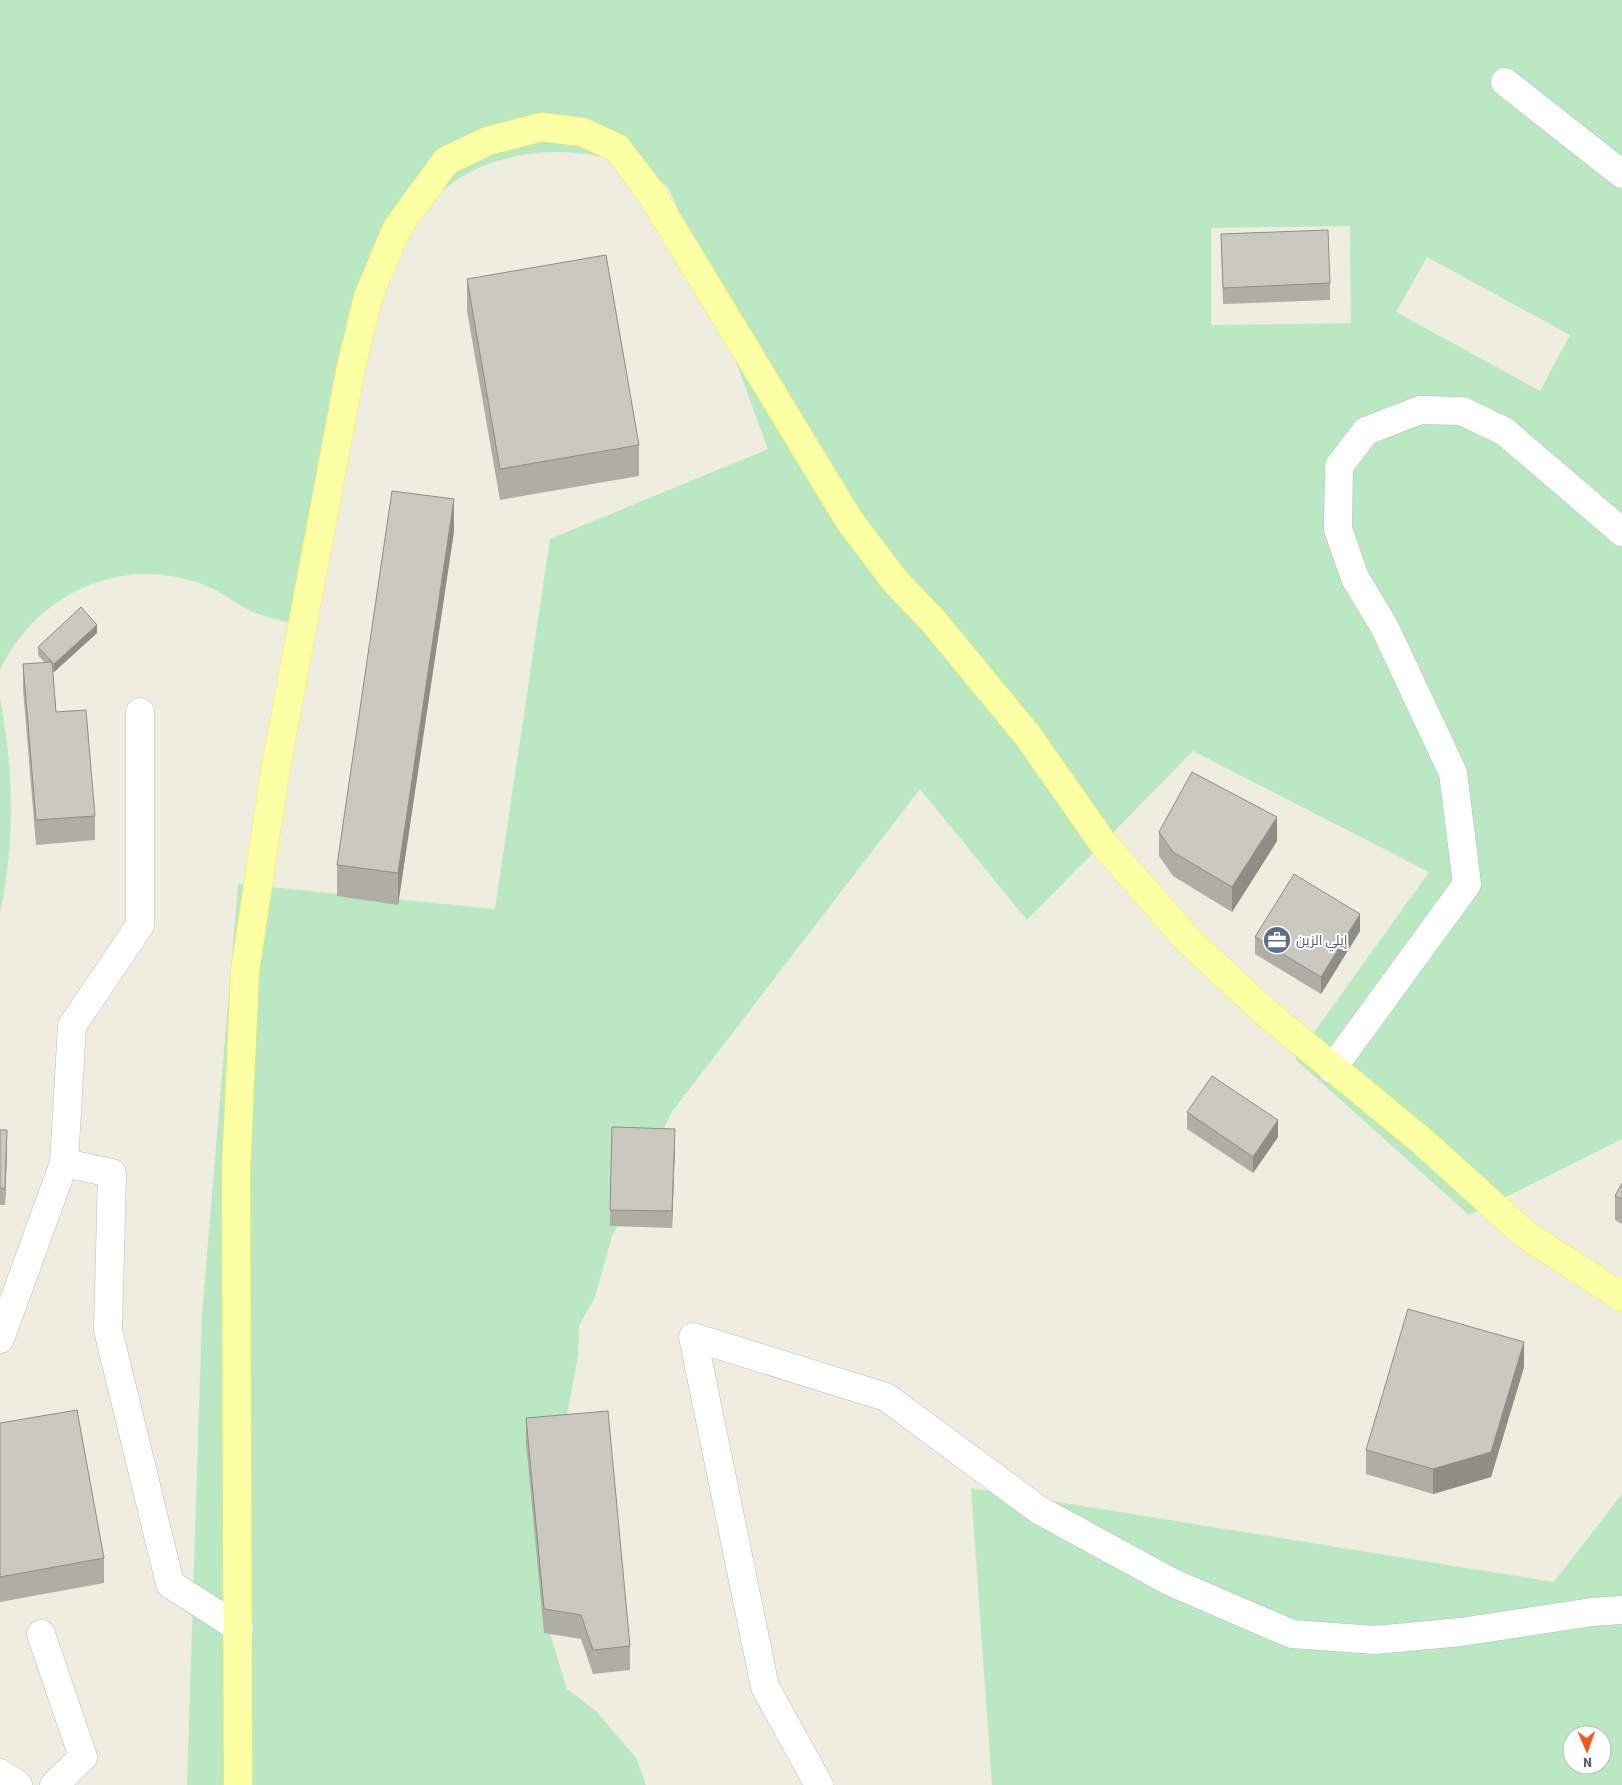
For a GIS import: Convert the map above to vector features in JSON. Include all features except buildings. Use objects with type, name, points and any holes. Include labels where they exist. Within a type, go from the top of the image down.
[{"type":"main road","points":[[238,1785],[239,1628],[236,1171],[245,971],[278,757],[351,367],[368,298],[397,228],[446,162],[488,142],[541,127],[582,132],[617,148],[649,190],[744,350],[849,520],[895,581],[934,623],[1028,736],[1103,843],[1188,940],[1264,1011],[1422,1141],[1526,1235],[1622,1297]]},
{"type":"street","points":[[1505,82],[1622,174]]},
{"type":"street","points":[[1332,1068],[1467,884],[1453,773],[1384,626],[1355,578],[1338,529],[1339,466],[1366,431],[1420,410],[1462,411],[1504,431],[1622,532]]},
{"type":"street","points":[[0,1339],[64,1163],[72,1026],[140,925],[140,712]]},
{"type":"street","points":[[64,1163],[112,1173],[108,1330],[170,1584],[239,1628]]},
{"type":"street","points":[[819,1785],[765,1687],[693,1337],[886,1397],[1039,1510],[1171,1582],[1292,1634],[1375,1640],[1461,1632],[1592,1612],[1622,1610]]},
{"type":"street","points":[[41,1634],[83,1757],[54,1785]]},
{"type":"street","points":[[0,1772],[18,1785]]},
{"type":"green space","points":[[0,0],[1622,0],[1622,1139],[1469,1215],[1295,1059],[1429,872],[1193,751],[1027,920],[920,789],[671,1113],[628,1208],[612,1236],[595,1297],[579,1326],[578,1356],[566,1420],[549,1630],[567,1689],[596,1711],[636,1758],[646,1785],[187,1785],[202,1314],[238,884],[495,909],[550,539],[768,449],[710,291],[670,191],[662,182],[646,173],[602,157],[554,152],[529,154],[481,167],[460,178],[440,193],[423,211],[392,259],[298,625],[253,612],[215,590],[193,581],[163,575],[134,575],[106,579],[80,589],[56,603],[34,622],[15,644],[0,670]],"holes":[[[1350,226],[1351,323],[1211,325],[1211,228]],[[1427,257],[1570,335],[1540,391],[1396,312]]]},
{"type":"green space","points":[[0,699],[8,753],[11,806],[8,860],[0,913]]},
{"type":"green space","points":[[971,1488],[1554,1582],[1622,1494],[1622,1785],[992,1785]]},
{"type":"place","name":"إيلي الزين","points":[[1277,940]]}]
